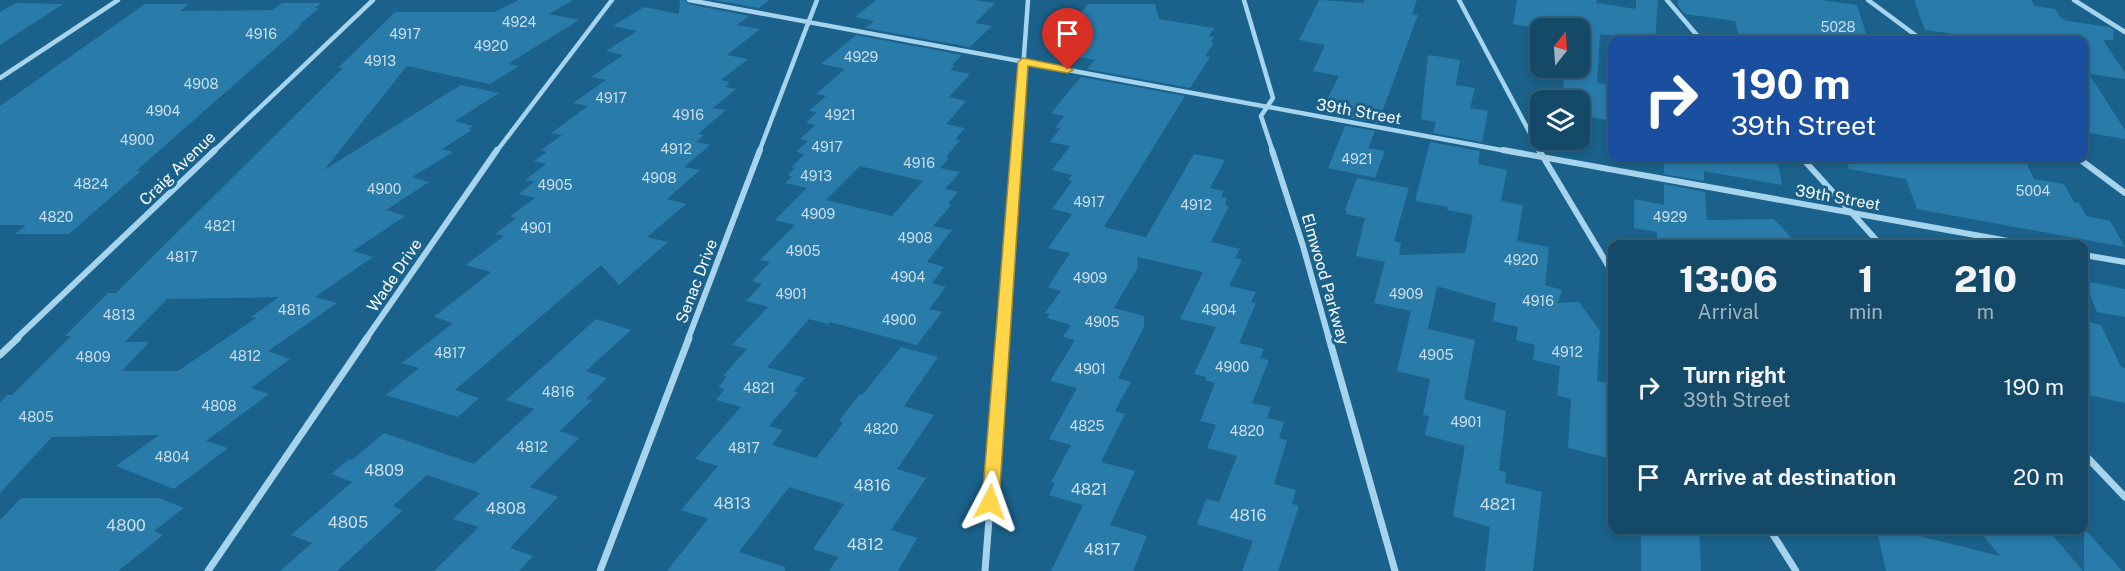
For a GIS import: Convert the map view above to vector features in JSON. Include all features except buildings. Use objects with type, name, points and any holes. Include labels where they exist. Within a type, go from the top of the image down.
[{"type":"street","points":[[0,78],[118,0]]},
{"type":"street","name":"Craig Avenue","points":[[0,355],[373,0]]},
{"type":"street","name":"Wade Drive","points":[[208,571],[482,170],[612,0]]},
{"type":"street","name":"39th Street","points":[[689,0],[1267,108],[2002,240]]},
{"type":"street","name":"Senac Drive","points":[[600,571],[818,0]]},
{"type":"street","points":[[985,571],[1028,0]]},
{"type":"street","name":"Elmwood Parkway","points":[[1244,0],[1273,98],[1261,116],[1303,246],[1395,571]]},
{"type":"street","points":[[1459,0],[1543,158],[1608,265]]},
{"type":"street","points":[[1667,0],[1698,36]]},
{"type":"street","points":[[1868,0],[1917,36]]},
{"type":"street","points":[[2074,0],[2125,32]]},
{"type":"street","points":[[1805,162],[1849,213],[1876,240]]},
{"type":"street","points":[[2083,162],[2125,193]]},
{"type":"street","points":[[2088,256],[2125,262]]},
{"type":"street","points":[[2088,458],[2125,497]]},
{"type":"street","points":[[1773,534],[1796,571]]},
{"type":"route","points":[[990,502],[1023,62],[1068,70]]}]
